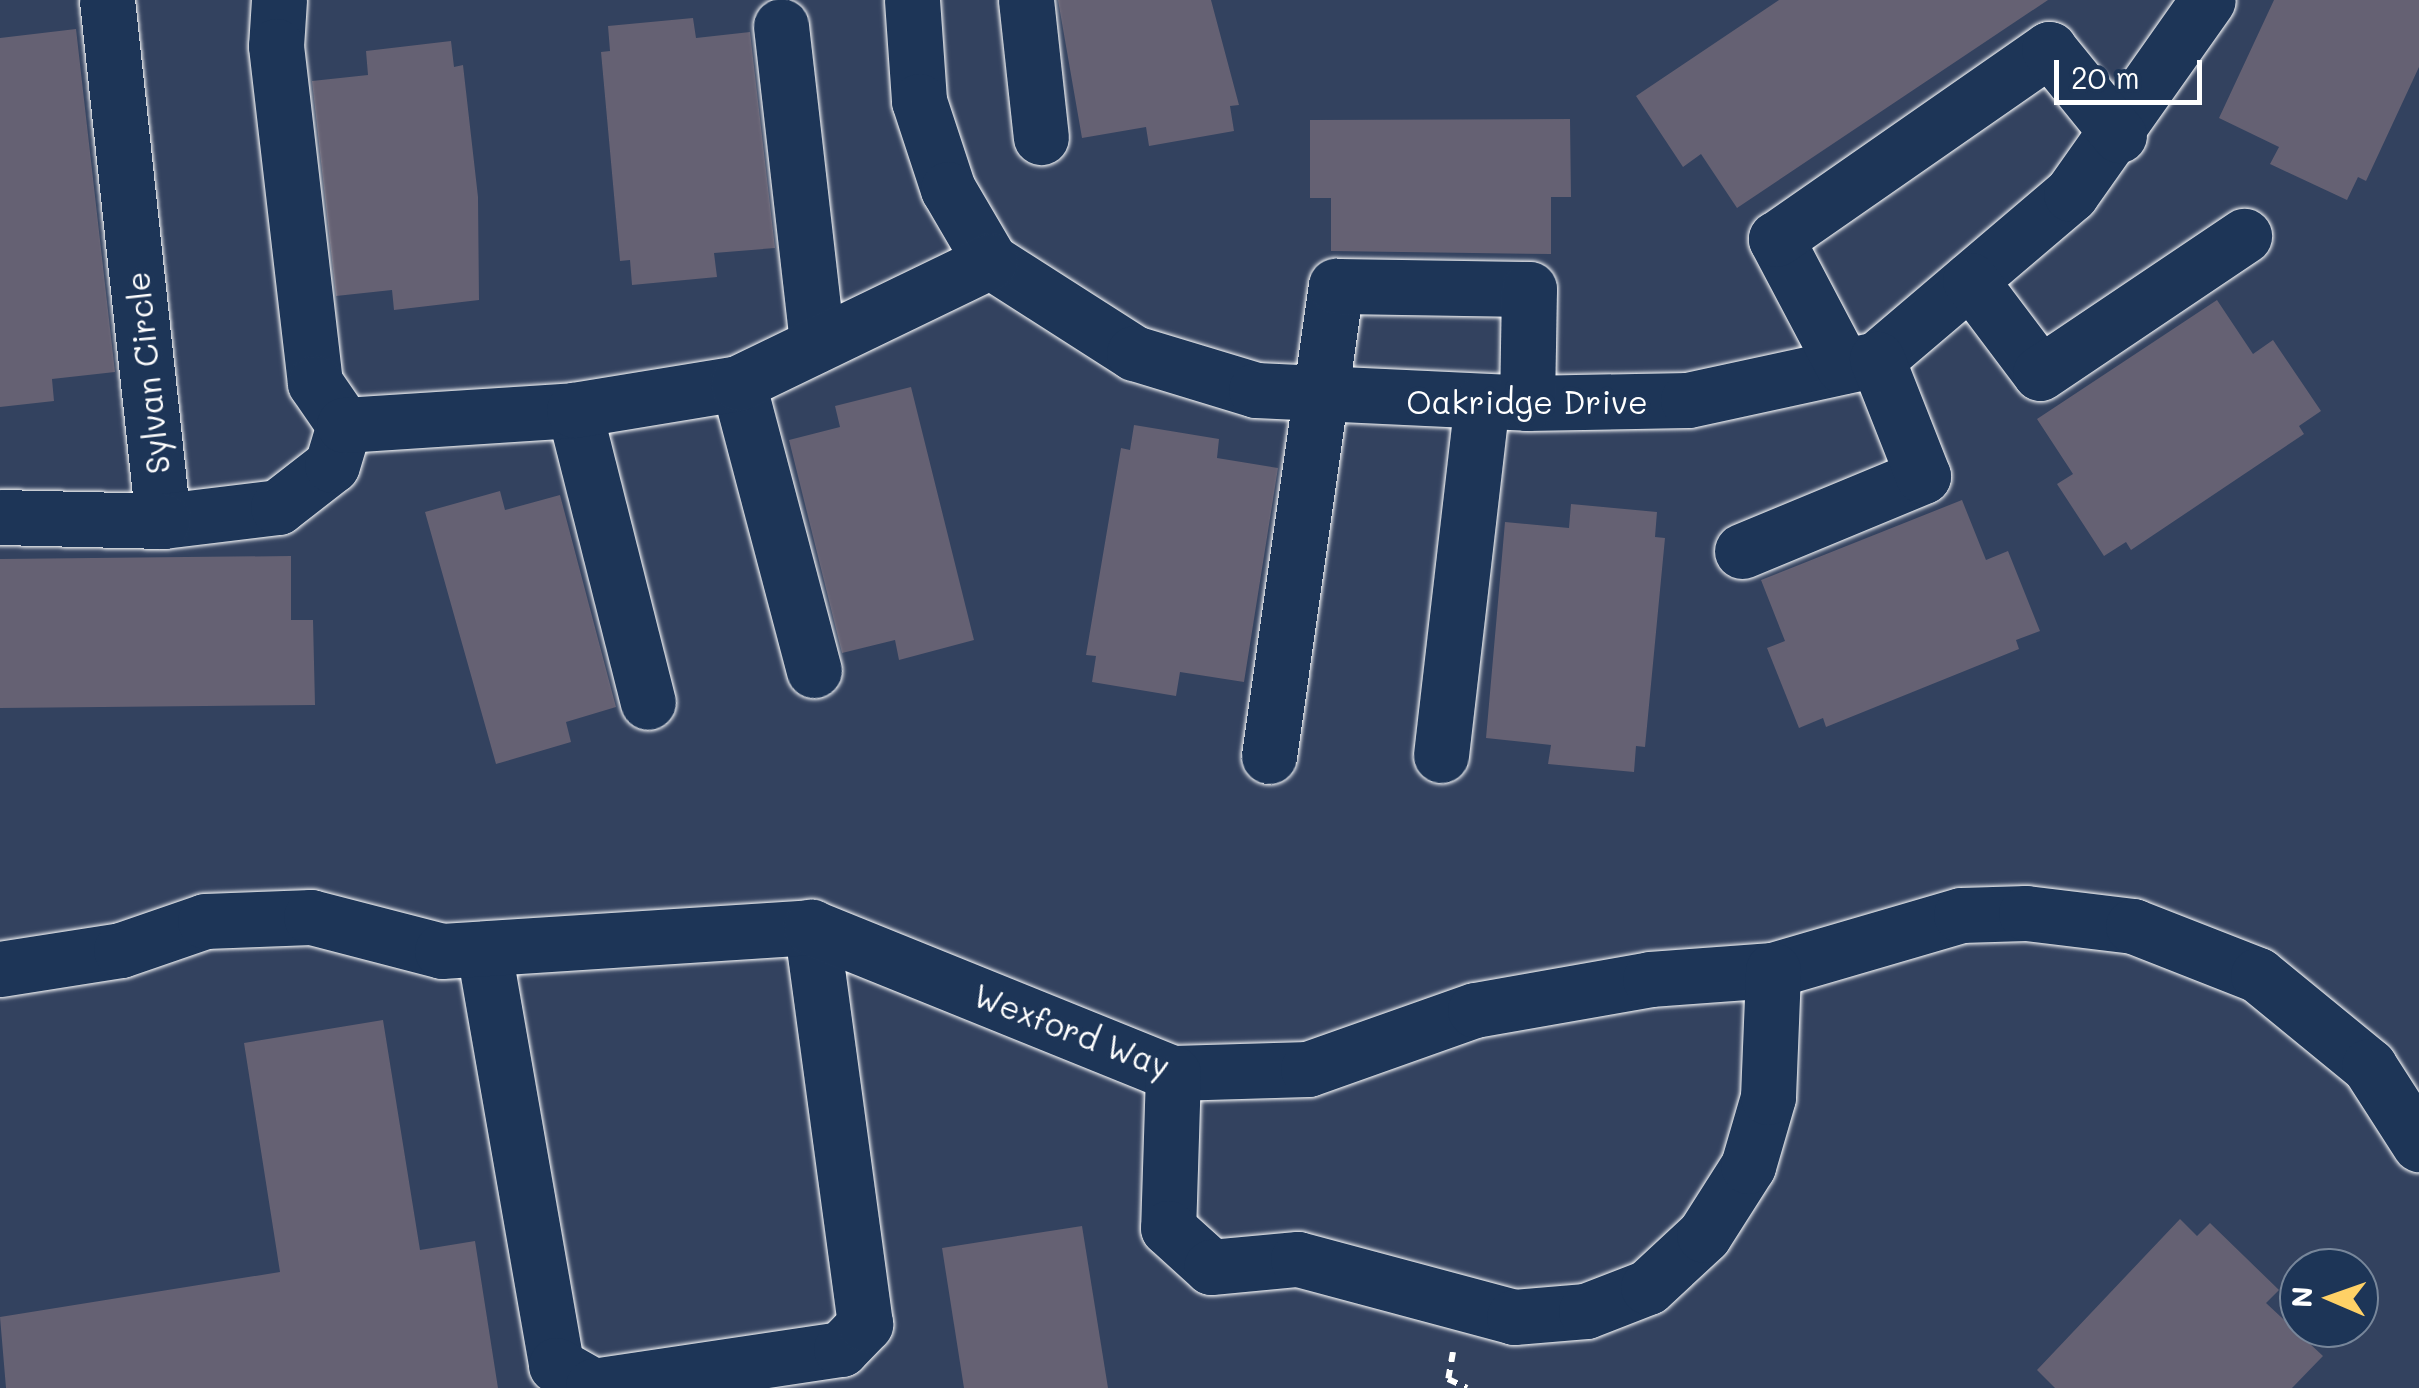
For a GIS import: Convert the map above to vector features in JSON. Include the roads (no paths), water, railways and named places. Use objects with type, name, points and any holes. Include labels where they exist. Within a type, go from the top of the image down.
[{"type":"street","name":"Sylvan Circle","points":[[108,0],[163,521],[278,507],[332,465],[344,424]]},
{"type":"street","points":[[278,0],[276,46],[314,383],[344,424],[574,410],[738,383],[990,261]]},
{"type":"street","name":"Oakridge Drive","points":[[912,0],[919,101],[948,189],[990,261],[1134,353],[1324,400],[1504,403],[1688,400],[1860,363],[1970,280],[2071,194],[2119,135],[2208,0]]},
{"type":"street","points":[[1026,0],[1041,137]]},
{"type":"street","points":[[781,26],[817,344]]},
{"type":"street","points":[[1742,552],[1923,476],[1860,363],[1776,238],[2048,49],[2119,135]]},
{"type":"street","points":[[1970,280],[2040,373],[2244,236]]},
{"type":"street","points":[[1269,756],[1324,400],[1336,286],[1529,289],[1504,403],[1440,755]]},
{"type":"street","points":[[738,383],[814,670]]},
{"type":"street","points":[[574,410],[648,702]]},
{"type":"street","points":[[0,516],[163,521]]},
{"type":"street","name":"Wexford Way","points":[[0,969],[122,950],[206,921],[276,918],[484,951],[810,927],[1173,1072],[1308,1070],[1475,1010],[1650,979],[1773,970],[1961,914],[2132,926],[2258,975],[2322,1019],[2369,1066],[2419,1144]]},
{"type":"street","points":[[484,951],[556,1365],[593,1386],[841,1348],[865,1324],[810,927]]},
{"type":"street","points":[[1173,1072],[1168,1228],[1211,1267],[1298,1260],[1514,1317],[1586,1311],[1648,1287],[1704,1235],[1748,1166],[1768,1097],[1773,970]]}]
